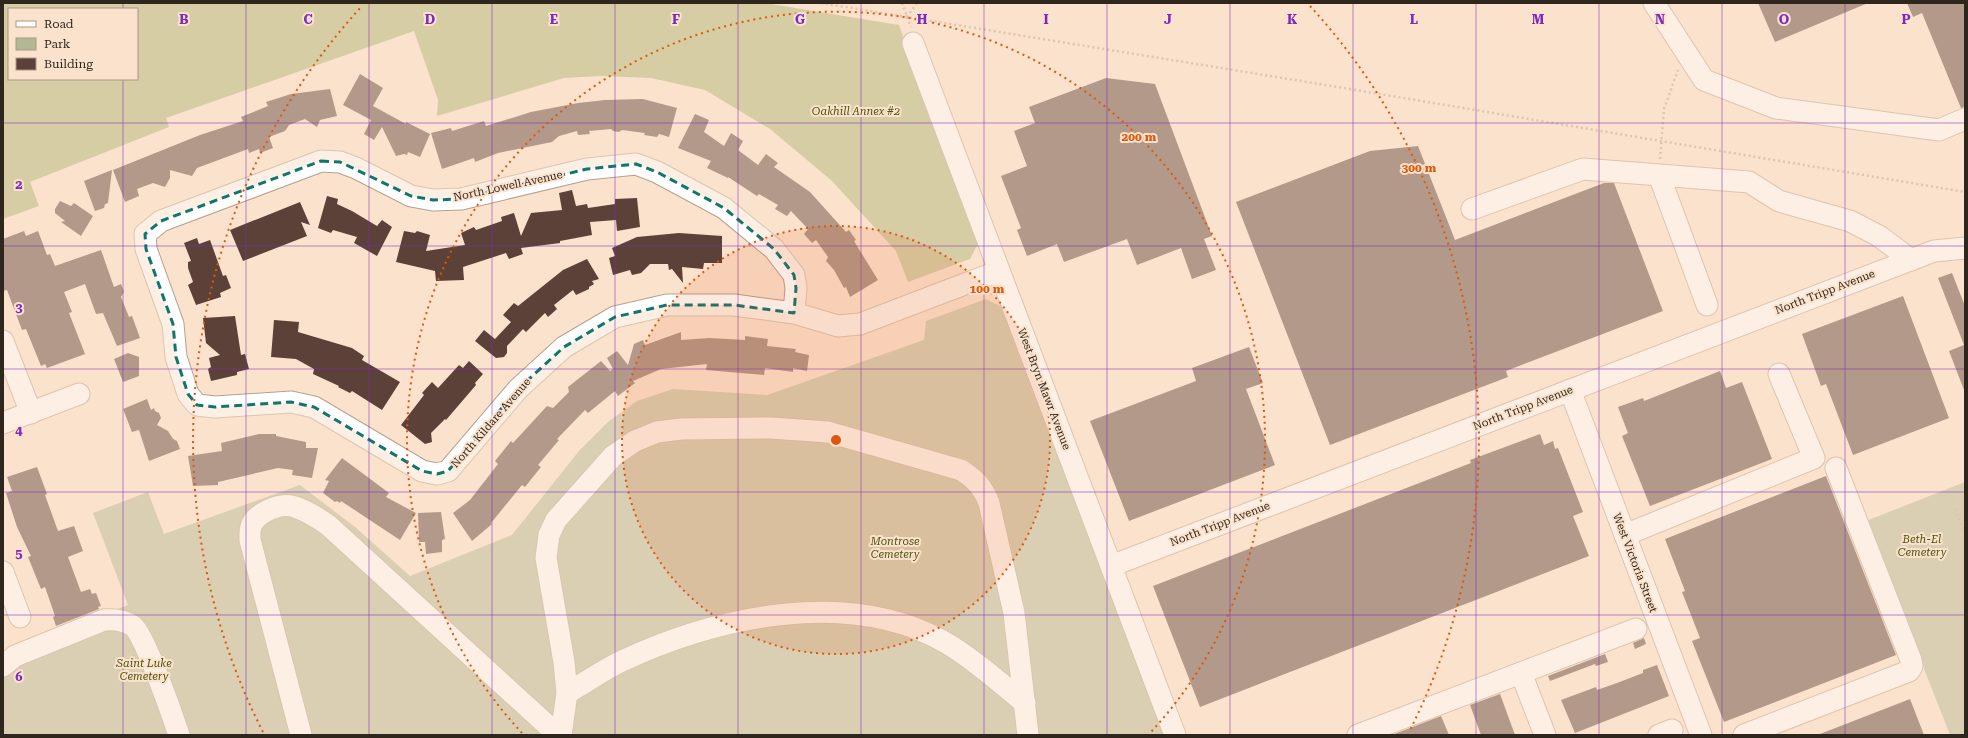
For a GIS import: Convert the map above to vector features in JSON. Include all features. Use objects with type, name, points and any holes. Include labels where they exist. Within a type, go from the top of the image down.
[{"type":"street","points":[[1654,3],[1704,80],[1776,108],[1939,130],[1965,119]]},
{"type":"street","name":"West Bryn Mawr Avenue","points":[[913,43],[1175,735]]},
{"type":"street","name":"North Lowell Avenue","points":[[145,234],[161,220],[321,161],[340,162],[356,168],[411,196],[433,200],[461,199],[587,169],[636,164],[657,172],[724,208],[774,249],[794,275],[796,288],[794,313]]},
{"type":"street","points":[[1472,209],[1583,168],[1749,182],[1779,201],[1850,221],[1879,236],[1911,260]]},
{"type":"street","points":[[1659,175],[1707,305]]},
{"type":"street","name":"North Kildare Avenue","points":[[145,234],[146,250],[174,324],[176,357],[188,394],[197,404],[215,407],[291,402],[314,407],[422,471],[437,474],[448,471],[518,389],[564,347],[615,317],[667,305],[734,305],[794,313],[838,326],[860,324],[999,271]]},
{"type":"street","name":"North Tripp Avenue","points":[[1111,566],[1934,250],[1965,248]]},
{"type":"street","points":[[3,341],[30,413]]},
{"type":"street","points":[[1625,535],[1814,458],[1780,374]]},
{"type":"street","name":"West Victoria Street","points":[[1570,390],[1701,735]]},
{"type":"street","points":[[3,423],[79,394]]},
{"type":"street","points":[[559,735],[567,693],[563,655],[546,558],[549,535],[556,520],[613,456],[635,441],[656,432],[681,429],[771,428],[828,432],[961,470],[973,477],[983,489],[989,503],[1014,613],[1028,735]]},
{"type":"street","points":[[1744,735],[1909,671],[1912,666],[1911,660],[1836,468]]},
{"type":"street","points":[[301,735],[250,540],[250,530],[253,522],[272,509],[281,506],[294,506],[328,525],[559,735]]},
{"type":"street","points":[[3,572],[20,617]]},
{"type":"street","points":[[567,693],[621,662],[671,641],[725,625],[786,614],[837,613],[875,616],[912,628],[948,644],[1025,703]]},
{"type":"street","points":[[3,666],[15,656],[104,620],[114,618],[134,626],[144,643],[180,735]]},
{"type":"street","points":[[1358,735],[1636,629]]},
{"type":"street","points":[[1521,673],[1545,735]]},
{"type":"path","points":[[820,3],[1965,192]]},
{"type":"path","points":[[902,3],[916,38],[913,43]]},
{"type":"path","points":[[907,17],[917,3]]},
{"type":"path","points":[[1659,175],[1664,109],[1685,51]]},
{"type":"path","points":[[1955,509],[1965,534]]},
{"type":"highlighted area","points":[[321,161],[340,162],[411,196],[433,200],[461,199],[587,169],[636,164],[657,172],[724,208],[774,249],[794,275],[796,288],[794,313],[734,305],[667,305],[615,317],[564,347],[518,389],[448,471],[437,474],[422,471],[314,407],[291,402],[215,407],[197,405],[188,394],[176,357],[173,324],[146,249],[145,234],[161,221]]},
{"type":"green space","name":"Oakhill Annex #2","points":[[3,3],[765,3],[899,25],[979,242],[970,259],[908,282],[896,251],[832,181],[770,129],[705,90],[651,78],[601,76],[564,78],[437,116],[438,100],[414,31],[166,118],[169,127],[30,182],[39,206],[3,219]]},
{"type":"green space","name":"Montrose Cemetery","points":[[986,299],[1004,308],[1164,735],[3,735],[3,653],[128,605],[93,513],[148,492],[164,534],[300,485],[355,527],[410,576],[512,535],[579,451],[609,421],[637,401],[673,389],[767,395],[924,340],[926,321]]},
{"type":"green space","name":"Beth-El Cemetery","points":[[1965,482],[1965,735],[1950,735],[1866,521]]},
{"type":"building","points":[[1758,3],[1868,3],[1775,42]]},
{"type":"building","points":[[1907,3],[1965,3],[1965,107],[1961,108],[1922,13],[1913,17]]},
{"type":"building","points":[[360,74],[383,88],[373,106],[406,124],[406,122],[430,134],[420,157],[408,152],[407,155],[404,154],[396,156],[382,127],[374,140],[364,134],[371,120],[343,105]]},
{"type":"building","points":[[1106,78],[1155,84],[1212,236],[1204,239],[1216,270],[1192,279],[1181,248],[1137,265],[1127,239],[1064,262],[1057,244],[1027,256],[1017,230],[1021,228],[1001,176],[1027,166],[1014,131],[1035,123],[1029,107]]},
{"type":"building","points":[[330,89],[337,116],[320,120],[317,127],[305,119],[289,125],[285,131],[269,137],[273,148],[260,153],[259,149],[249,153],[248,149],[197,168],[192,176],[170,170],[170,178],[165,187],[153,183],[137,189],[139,196],[125,202],[113,170],[200,135],[243,121],[241,117],[268,106],[266,102],[291,94]]},
{"type":"building","points":[[643,99],[677,108],[669,137],[659,134],[657,137],[644,135],[645,133],[622,130],[619,132],[611,129],[589,131],[590,134],[578,135],[577,131],[559,136],[552,142],[498,153],[475,162],[474,158],[442,169],[431,133],[451,128],[452,131],[484,121],[486,126],[531,112],[578,103],[605,100]]},
{"type":"building","points":[[695,114],[709,120],[704,132],[724,146],[731,133],[743,141],[738,150],[758,165],[766,154],[778,163],[774,167],[810,192],[846,232],[849,230],[878,280],[850,297],[846,287],[844,288],[834,270],[826,261],[828,257],[816,240],[812,243],[804,234],[808,229],[791,211],[787,216],[775,209],[778,205],[759,194],[757,196],[728,177],[707,168],[711,161],[678,148]]},
{"type":"building","points":[[1418,146],[1455,240],[1604,183],[1614,183],[1663,311],[1506,371],[1508,377],[1330,445],[1236,202],[1370,151]]},
{"type":"building","points":[[112,170],[108,203],[105,204],[104,208],[95,211],[84,181]]},
{"type":"building","points":[[572,190],[576,206],[587,204],[588,208],[615,204],[615,199],[637,198],[640,227],[617,231],[616,220],[590,222],[592,235],[560,241],[560,243],[521,248],[523,254],[509,259],[506,253],[463,267],[464,280],[436,281],[435,271],[396,262],[404,231],[415,233],[417,231],[430,235],[426,251],[465,245],[461,233],[474,227],[476,230],[502,221],[501,217],[514,213],[521,236],[531,213],[562,210],[559,193]]},
{"type":"building","points":[[327,196],[338,199],[337,204],[377,226],[382,220],[392,227],[377,256],[354,243],[357,237],[333,230],[331,233],[318,228]]},
{"type":"building","points":[[60,201],[71,206],[74,203],[93,216],[81,236],[61,222],[65,221],[55,213],[55,209]]},
{"type":"building","points":[[300,202],[310,225],[301,222],[307,236],[243,261],[230,230]]},
{"type":"building","points":[[24,231],[26,236],[38,231],[47,255],[50,254],[55,266],[101,250],[114,287],[121,284],[124,292],[121,297],[129,317],[132,316],[140,338],[117,346],[103,313],[96,314],[85,284],[64,292],[72,312],[69,313],[85,354],[47,368],[45,364],[41,366],[26,329],[22,330],[7,290],[3,291],[3,239]]},
{"type":"building","points":[[679,233],[722,236],[722,263],[704,263],[703,269],[682,267],[683,283],[672,269],[669,270],[668,264],[650,264],[641,273],[632,275],[630,270],[613,275],[609,258],[615,256],[612,248],[637,237]]},
{"type":"building","points":[[197,238],[199,244],[210,240],[223,276],[226,275],[231,288],[220,293],[221,297],[196,305],[188,285],[193,282],[188,268],[188,262],[191,261],[184,243]]},
{"type":"building","points":[[587,259],[599,279],[592,281],[594,284],[589,287],[589,289],[576,295],[573,290],[554,305],[557,309],[548,317],[545,313],[526,332],[523,329],[507,346],[507,353],[504,357],[496,358],[475,341],[484,330],[495,339],[511,322],[503,315],[514,303],[518,306],[563,270]]},
{"type":"building","points":[[1952,273],[1965,306],[1964,390],[1949,351],[1964,345],[1938,278]]},
{"type":"building","points":[[1903,296],[1949,418],[1853,455],[1826,384],[1821,386],[1802,334]]},
{"type":"building","points":[[235,316],[241,355],[245,354],[249,369],[237,372],[237,375],[211,381],[208,369],[211,367],[209,358],[220,355],[206,343],[203,318]]},
{"type":"building","points":[[274,320],[299,322],[298,332],[352,348],[364,356],[362,360],[400,382],[382,410],[352,391],[350,393],[338,387],[339,386],[313,374],[314,369],[296,359],[271,357]]},
{"type":"building","points":[[681,332],[681,340],[709,338],[745,340],[745,336],[768,339],[767,346],[796,349],[795,352],[809,355],[807,371],[793,368],[793,372],[765,368],[764,375],[706,370],[707,364],[661,369],[633,381],[635,383],[618,396],[615,391],[588,413],[585,410],[557,439],[559,440],[538,465],[541,467],[525,487],[522,485],[491,523],[492,524],[472,541],[453,513],[470,500],[498,464],[495,461],[511,441],[513,443],[547,406],[553,408],[569,392],[568,387],[601,361],[610,371],[613,369],[607,358],[617,351],[628,365],[634,344],[643,340],[645,345]]},
{"type":"building","points":[[1249,347],[1263,383],[1246,389],[1275,465],[1129,521],[1090,421],[1196,381],[1192,368]]},
{"type":"building","points":[[128,353],[139,357],[139,376],[123,382],[114,359]]},
{"type":"building","points":[[469,361],[483,374],[475,383],[476,385],[446,420],[445,419],[431,433],[432,442],[425,444],[401,425],[424,395],[422,393],[432,382],[438,388],[459,365],[463,368]]},
{"type":"building","points":[[1720,371],[1726,388],[1742,382],[1772,459],[1650,506],[1622,436],[1628,433],[1618,407],[1643,398],[1644,401]]},
{"type":"building","points":[[147,399],[151,410],[154,408],[155,411],[159,413],[161,418],[157,425],[168,431],[173,439],[177,441],[180,449],[149,461],[139,430],[132,432],[123,409]]},
{"type":"building","points":[[259,434],[276,434],[276,436],[306,442],[306,448],[318,448],[312,478],[292,475],[293,470],[278,468],[218,482],[218,485],[193,486],[188,456],[222,451],[221,443]]},
{"type":"building","points":[[1540,434],[1544,445],[1553,441],[1555,449],[1558,448],[1583,512],[1573,516],[1589,556],[1200,707],[1153,586],[1471,463],[1470,460]]},
{"type":"building","points":[[342,458],[389,493],[386,497],[416,513],[400,540],[341,501],[340,503],[337,501],[335,502],[323,493],[329,481],[325,480]]},
{"type":"building","points":[[37,467],[58,531],[74,526],[83,551],[68,557],[81,592],[90,589],[92,594],[96,593],[101,606],[98,607],[99,609],[56,626],[53,617],[55,616],[45,587],[41,589],[28,557],[31,556],[17,527],[6,493],[12,491],[7,477]]},
{"type":"building","points":[[1826,476],[1896,655],[1724,722],[1692,641],[1700,638],[1682,592],[1685,591],[1665,539]]},
{"type":"building","points":[[441,512],[445,539],[442,540],[442,552],[426,554],[425,542],[419,542],[418,513]]},
{"type":"building","points":[[1644,638],[1646,644],[1635,649],[1633,643]]},
{"type":"building","points":[[1605,654],[1608,662],[1596,666],[1595,664],[1550,681],[1548,676]]},
{"type":"building","points":[[1657,665],[1669,696],[1575,733],[1561,700],[1596,687],[1597,690],[1617,683],[1643,673],[1643,670]]},
{"type":"building","points":[[1500,694],[1515,735],[1481,735],[1470,705]]},
{"type":"building","points":[[1910,699],[1924,735],[1820,735],[1820,734]]},
{"type":"building","points":[[1441,716],[1449,735],[1392,735]]},
{"type":"park label","name":"Saint Luke Cemetery","points":[[144,669]]}]
